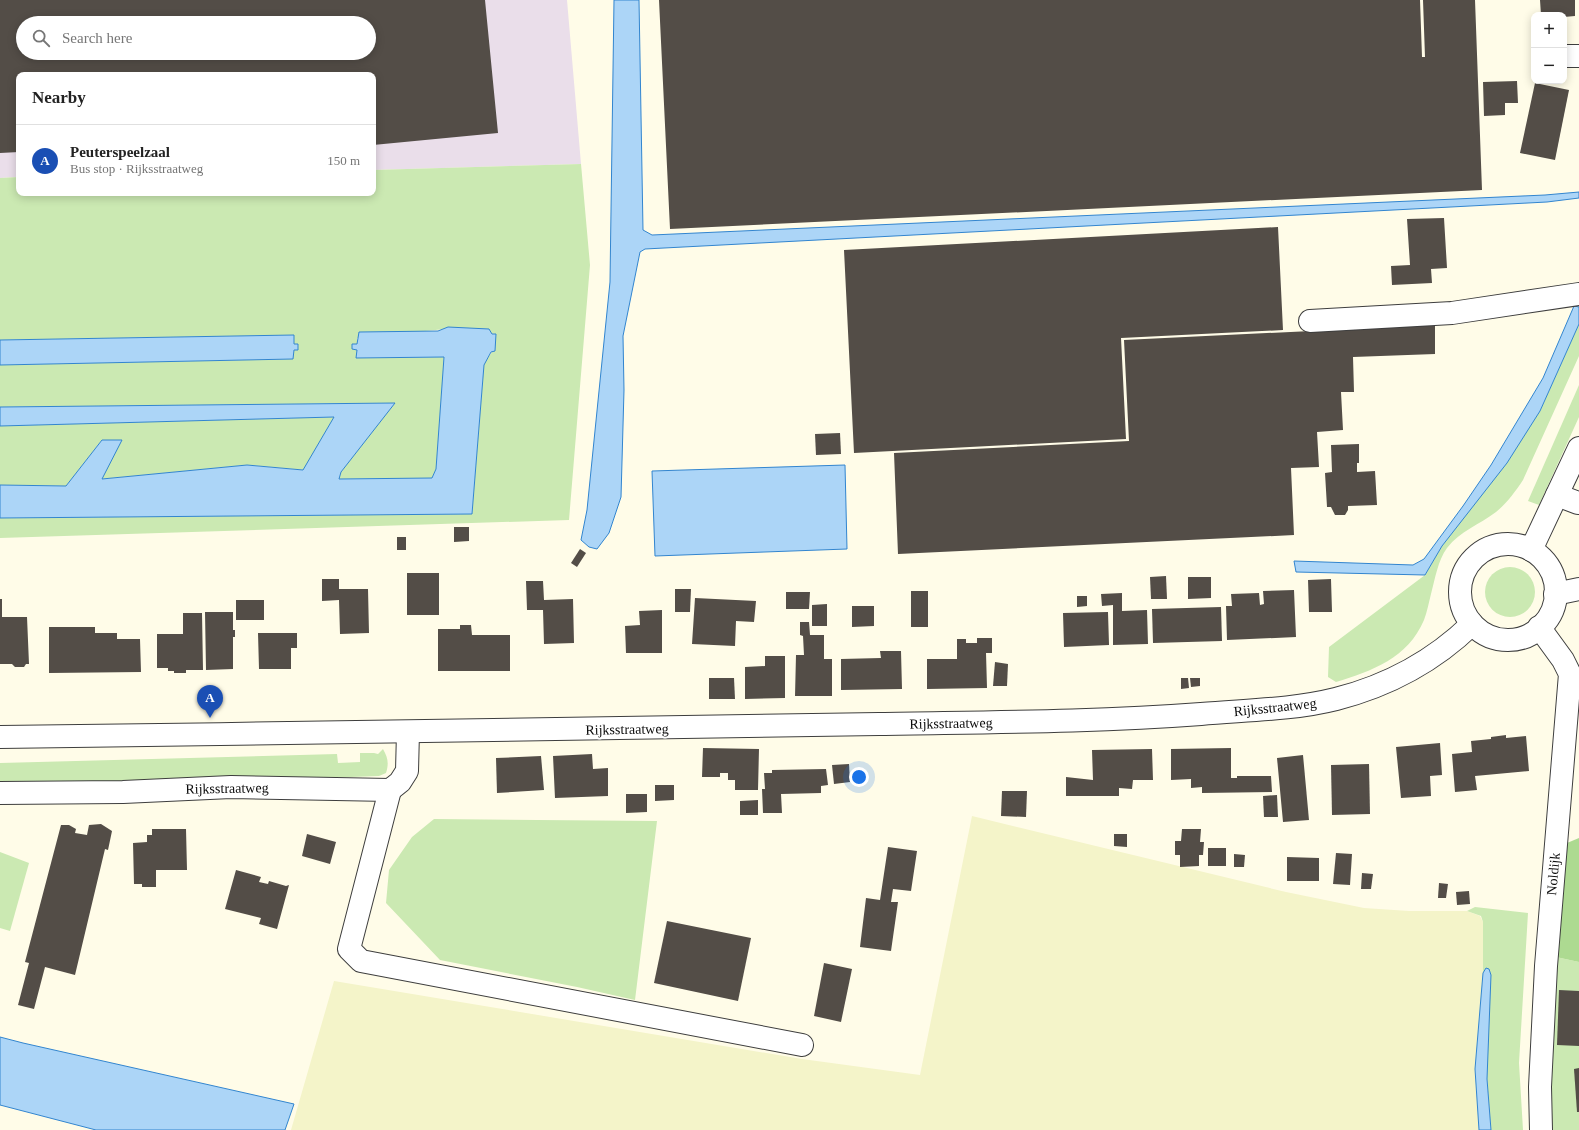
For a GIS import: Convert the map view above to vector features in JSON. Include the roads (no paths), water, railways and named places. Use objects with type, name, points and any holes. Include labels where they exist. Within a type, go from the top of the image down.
[{"type":"street","points":[[1567,56],[1579,56]]},
{"type":"street","points":[[1310,321],[1452,313],[1579,294]]},
{"type":"street","points":[[1531,550],[1570,489],[1579,448]]},
{"type":"street","points":[[1513,544],[1531,550],[1550,568],[1555,586],[1555,594],[1551,613],[1539,628],[1524,637],[1505,640],[1488,635],[1472,624],[1462,608],[1460,599],[1461,579],[1470,562],[1484,550],[1494,546],[1513,544]]},
{"type":"street","points":[[1555,594],[1579,588]]},
{"type":"street","name":"Rijksstraatweg","points":[[0,737],[1079,721],[1276,708],[1332,700],[1375,688],[1437,654],[1453,642],[1472,624]]},
{"type":"street","name":"Noldijk","points":[[1539,628],[1563,660],[1570,674],[1545,973],[1540,1087],[1541,1130]]},
{"type":"street","points":[[408,732],[407,771],[400,782],[390,790],[349,949],[361,961],[802,1045]]},
{"type":"street","name":"Rijksstraatweg","points":[[0,793],[123,792],[232,787],[390,790]]},
{"type":"water","points":[[614,0],[639,0],[643,230],[652,235],[1545,195],[1579,192],[1579,198],[1547,202],[645,249],[640,252],[623,336],[624,390],[621,497],[609,533],[597,549],[589,547],[581,540],[587,510],[610,282]]},
{"type":"water","points":[[1574,306],[1579,307],[1579,324],[1540,411],[1507,463],[1442,546],[1425,575],[1296,572],[1294,561],[1413,565],[1424,559],[1491,465],[1543,378]]},
{"type":"water","points":[[448,327],[489,329],[492,334],[496,334],[495,351],[491,352],[484,365],[472,514],[0,518],[0,485],[66,486],[102,440],[122,440],[102,479],[247,465],[303,470],[334,417],[0,426],[0,407],[395,403],[341,472],[339,479],[432,478],[436,469],[444,357],[356,358],[357,350],[352,349],[352,344],[357,344],[359,332],[438,331]]},
{"type":"water","points":[[294,335],[294,344],[298,344],[298,350],[294,350],[293,359],[0,365],[0,340]]},
{"type":"water","points":[[845,465],[847,549],[655,556],[652,471]]},
{"type":"water","points":[[1486,968],[1489,969],[1491,975],[1487,1079],[1491,1130],[1479,1130],[1475,1069],[1483,973]]},
{"type":"water","points":[[0,1037],[294,1104],[285,1130],[96,1130],[0,1105]]},
{"type":"place","name":"Peuterspeelzaal","points":[[210,718]]}]
